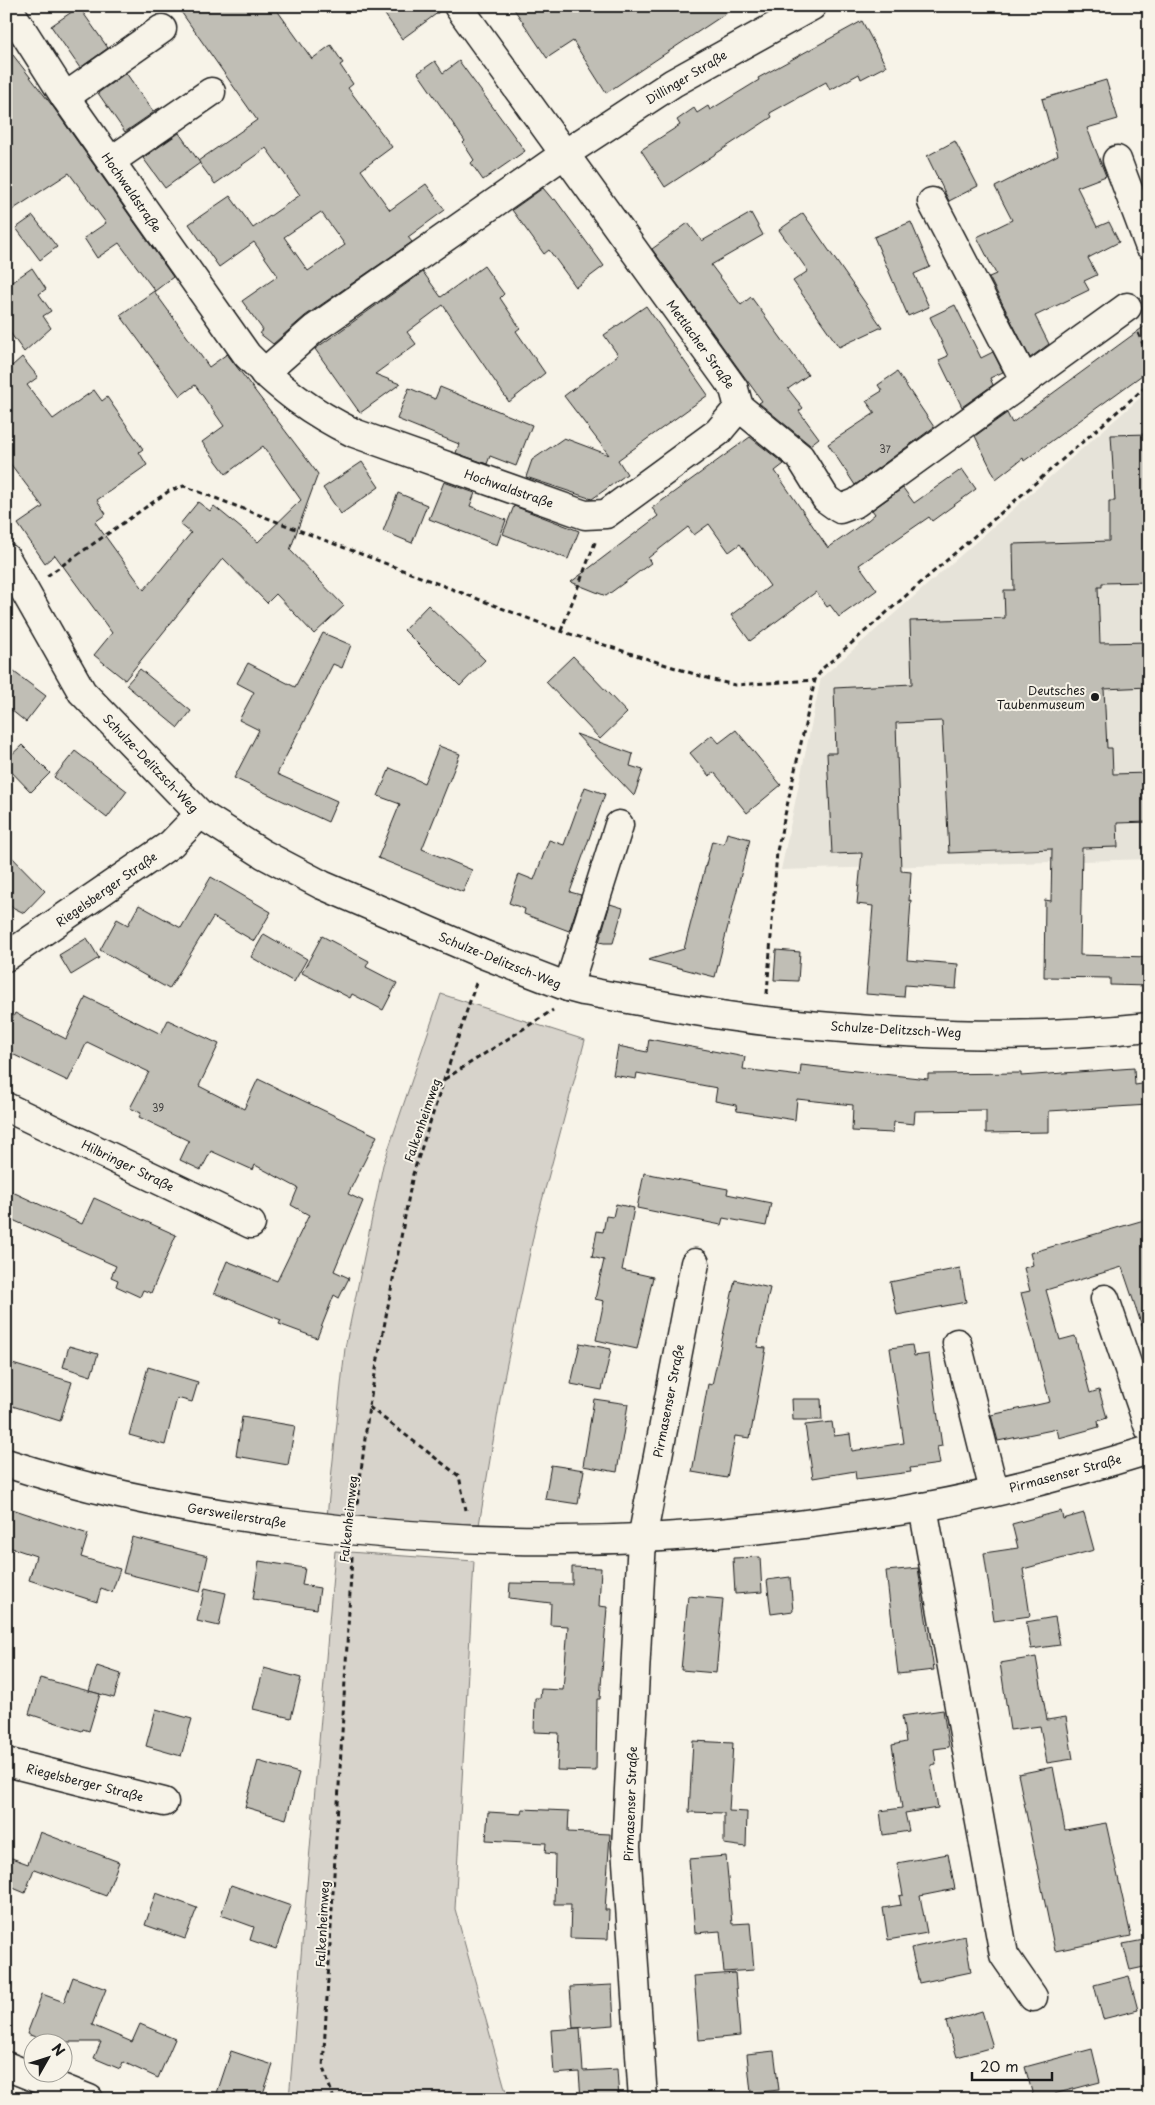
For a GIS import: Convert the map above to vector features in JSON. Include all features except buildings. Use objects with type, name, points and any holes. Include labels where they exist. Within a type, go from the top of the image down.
[{"type":"street","name":"Hochwaldstraße","points":[[7,6],[65,97],[247,355],[282,390],[316,413],[354,433],[585,514],[606,514]]},
{"type":"street","name":"Mettlacher Straße","points":[[458,6],[563,155],[734,390],[739,407],[800,457],[826,499],[840,509],[856,504],[1127,307]]},
{"type":"street","name":"Dillinger Straße","points":[[563,155],[673,83],[812,6]]},
{"type":"street","points":[[65,97],[162,29]]},
{"type":"street","points":[[111,161],[211,92]]},
{"type":"street","points":[[264,373],[314,329],[563,155]]},
{"type":"street","points":[[1117,160],[1149,244]]},
{"type":"street","points":[[932,202],[1025,381]]},
{"type":"street","points":[[606,514],[718,432],[739,407]]},
{"type":"street","name":"Schulze-Delitzsch-Weg","points":[[6,558],[82,692],[200,814],[263,854],[322,885],[486,955],[575,989],[765,1021],[928,1033],[1037,1035],[1149,1027]]},
{"type":"street","name":"Riegelsberger Straße","points":[[6,957],[171,844],[200,814]]},
{"type":"street","points":[[575,989],[619,825]]},
{"type":"street","name":"Hilbringer Straße","points":[[6,1107],[251,1224]]},
{"type":"street","name":"Pirmasenser Straße","points":[[643,2099],[626,1847],[642,1538],[695,1264]]},
{"type":"street","points":[[1105,1299],[1149,1428]]},
{"type":"street","points":[[957,1343],[994,1491]]},
{"type":"street","name":"Pirmasenser Straße","points":[[472,1539],[642,1538],[786,1527],[922,1508],[1084,1470],[1149,1450]]},
{"type":"street","name":"Gersweilerstraße","points":[[6,1463],[48,1477],[205,1512],[354,1532],[472,1539]]},
{"type":"street","points":[[922,1508],[1004,1954],[1033,1997]]},
{"type":"street","name":"Riegelsberger Straße","points":[[6,1762],[164,1802]]},
{"type":"street","points":[[6,2066],[89,2099]]},
{"type":"path","points":[[765,1021],[777,851],[815,680],[823,668],[1149,384]]},
{"type":"path","points":[[26,591],[169,491],[184,486],[562,631],[713,680],[735,685],[815,680]]},
{"type":"path","points":[[562,631],[606,514]]},
{"type":"path","name":"Falkenheimweg","points":[[334,2099],[322,2068],[354,1532],[369,1406],[413,1174],[486,955]]},
{"type":"path","points":[[445,1079],[575,989]]},
{"type":"path","points":[[369,1406],[459,1476],[472,1539]]},
{"type":"shaded area","points":[[1149,307],[1149,345],[1136,314]]},
{"type":"shaded area","points":[[1149,390],[1149,859],[781,870],[821,678]]},
{"type":"shaded area","points":[[441,994],[585,1040],[536,1223],[502,1388],[477,1537],[327,1516],[345,1348],[383,1165]]},
{"type":"shaded area","points":[[335,1551],[474,1561],[455,1909],[508,2099],[289,2099]]},
{"type":"place","name":"Deutsches Taubenmuseum","points":[[1095,697]]}]
